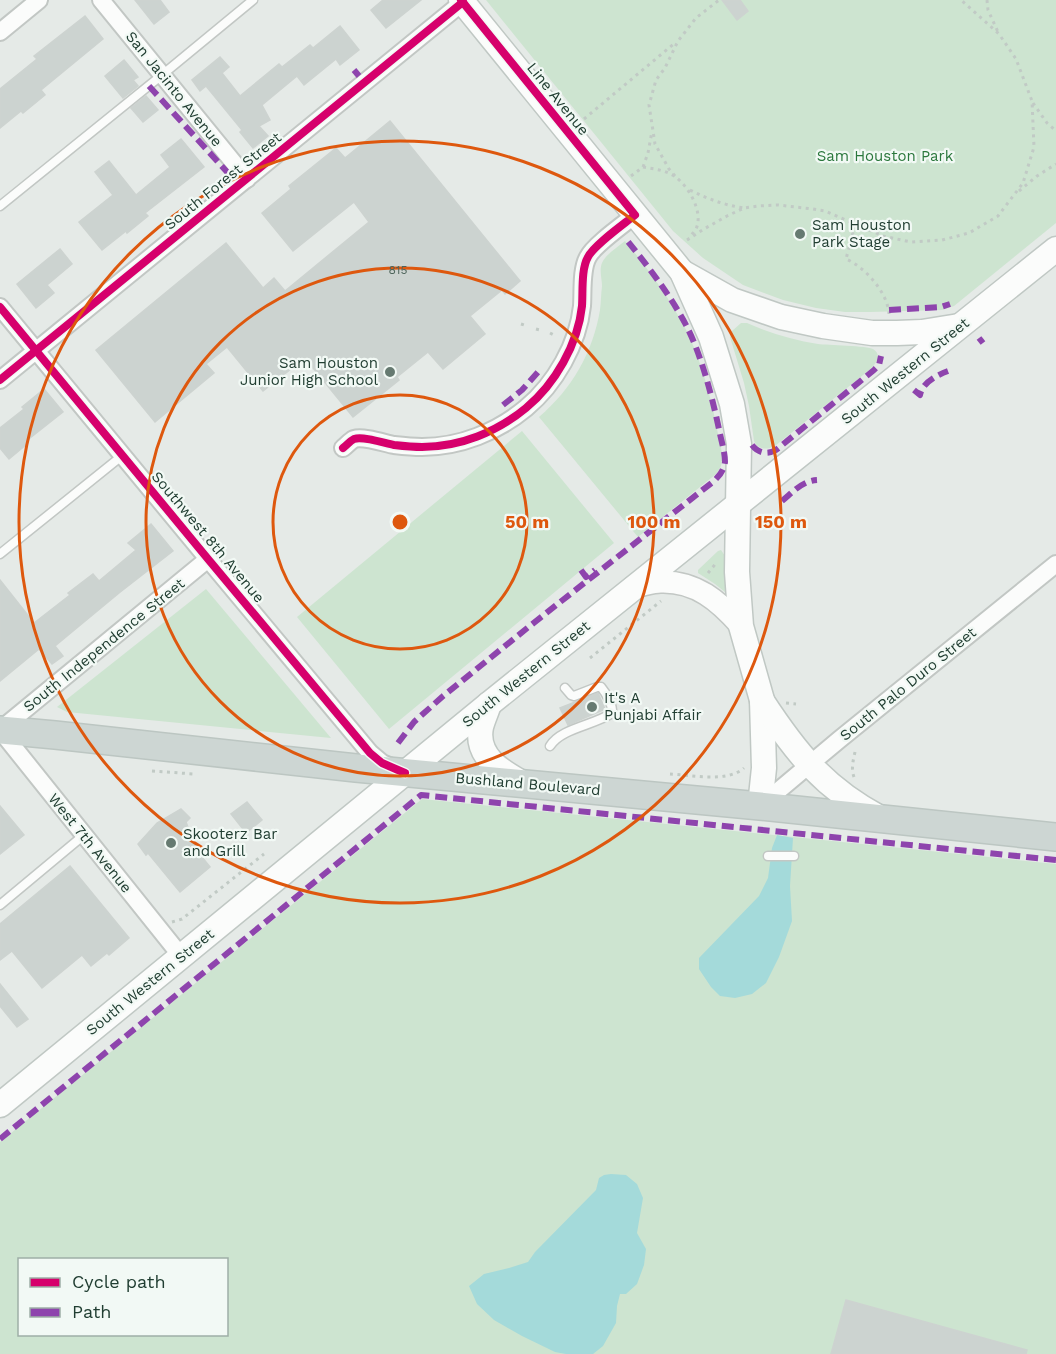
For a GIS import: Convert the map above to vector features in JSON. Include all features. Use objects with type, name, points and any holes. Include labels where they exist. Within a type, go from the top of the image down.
[{"type":"main road","name":"Line Avenue","points":[[461,1],[682,272],[711,337],[732,404],[739,453],[739,504]]},
{"type":"main road","name":"South Western Street","points":[[0,1105],[633,587],[1056,249]]},
{"type":"main road","name":"Line Avenue","points":[[682,272],[732,300],[781,316],[823,326],[872,333],[897,333],[922,332],[962,325]]},
{"type":"main road","points":[[739,504],[737,561],[741,626],[762,700],[764,768],[760,806]]},
{"type":"main road","points":[[762,700],[783,733],[809,765],[840,793],[859,807],[882,819]]},
{"type":"main road","points":[[489,704],[481,729],[483,752],[502,771],[524,784]]},
{"type":"main road","name":"Bushland Boulevard","points":[[0,730],[244,757],[760,806],[1056,837]]},
{"type":"street","points":[[0,32],[39,0]]},
{"type":"street","name":"San Jacinto Avenue","points":[[101,0],[247,179]]},
{"type":"street","name":"South Forest Street","points":[[0,380],[461,1]]},
{"type":"street","points":[[343,448],[359,438],[395,445],[422,447],[458,443],[492,430],[526,408],[557,372],[572,342],[581,310],[584,267],[588,255],[635,215]]},
{"type":"street","name":"Southwest 8th Avenue","points":[[0,307],[370,753],[382,764],[405,773]]},
{"type":"street","name":"South Independence Street","points":[[0,730],[208,560]]},
{"type":"street","name":"South Palo Duro Street","points":[[760,806],[1056,564]]},
{"type":"street","points":[[633,587],[661,582],[688,585],[708,594],[726,608],[741,626]]},
{"type":"street","name":"West 7th Avenue","points":[[0,730],[181,956]]},
{"type":"lane","points":[[0,206],[253,0]]},
{"type":"lane","points":[[0,554],[123,456]]},
{"type":"lane","points":[[550,746],[561,735],[612,713],[613,709],[601,687],[574,696],[565,688]]},
{"type":"lane","points":[[0,905],[84,835]]},
{"type":"lane","points":[[768,856],[794,856]]},
{"type":"path","points":[[581,122],[678,41],[696,18],[719,0]]},
{"type":"path","points":[[961,0],[999,34]]},
{"type":"path","points":[[987,0],[988,10],[999,34],[1016,59],[1032,101],[1047,123],[1056,131]]},
{"type":"path","points":[[678,41],[665,68],[656,80],[649,105],[655,144],[669,169],[689,190],[729,206],[744,208],[778,205],[825,211],[883,236],[911,242],[942,240],[969,233],[998,216],[1023,183],[1034,147],[1032,101]]},
{"type":"path","points":[[626,180],[643,167],[652,129]]},
{"type":"path","points":[[1015,194],[1056,164]]},
{"type":"path","points":[[643,167],[662,170],[675,176]]},
{"type":"path","points":[[683,245],[696,230],[698,214],[689,190]]},
{"type":"path","points":[[687,240],[744,208]]},
{"type":"path","points":[[855,225],[846,259],[866,272],[875,283],[886,303],[889,316]]},
{"type":"path","points":[[703,579],[718,561]]},
{"type":"path","points":[[590,658],[661,601],[670,598]]},
{"type":"path","points":[[667,774],[722,777],[738,773],[747,765]]},
{"type":"path","points":[[152,771],[199,774]]},
{"type":"path","points":[[173,922],[182,919],[264,854]]},
{"type":"green space","name":"Sam Houston Park","points":[[486,0],[1056,0],[1056,223],[954,306],[942,310],[845,312],[783,300],[743,285],[703,258],[673,231]]},
{"type":"green space","points":[[625,241],[649,271],[677,313],[689,336],[709,392],[722,455],[722,462],[716,474],[638,537],[539,417],[571,382],[586,355],[597,326],[600,310],[602,263]]},
{"type":"green space","points":[[741,323],[818,344],[870,348],[876,352],[878,358],[868,371],[775,446],[763,448],[754,441],[744,383],[730,337],[732,331]]},
{"type":"green space","points":[[522,431],[614,543],[389,729],[297,617]]},
{"type":"green space","points":[[721,550],[725,556],[727,592],[698,573],[698,570]]},
{"type":"green space","points":[[206,589],[331,738],[67,712],[57,707]]},
{"type":"green space","points":[[422,799],[1056,864],[1056,1354],[0,1354],[0,1142]]},
{"type":"water","points":[[777,835],[793,838],[790,886],[792,921],[779,957],[766,983],[752,994],[735,998],[720,996],[699,969],[699,958],[759,896],[768,878],[772,848]]},
{"type":"water","points":[[611,1174],[626,1175],[637,1184],[643,1198],[637,1233],[646,1249],[644,1265],[637,1284],[626,1294],[620,1294],[616,1323],[603,1346],[593,1354],[555,1352],[494,1320],[477,1304],[469,1286],[484,1274],[528,1262],[596,1190],[599,1178]]},
{"type":"building","points":[[135,0],[160,0],[169,12],[154,24]]},
{"type":"building","points":[[383,0],[421,0],[386,28],[371,10]]},
{"type":"building","points":[[722,0],[740,0],[748,11],[737,20]]},
{"type":"building","points":[[85,16],[103,39],[41,90],[45,95],[0,128],[0,89],[37,59],[34,56]]},
{"type":"building","points":[[340,26],[359,50],[340,65],[336,59],[304,85],[297,76],[262,105],[270,120],[259,126],[268,136],[253,148],[240,132],[242,130],[206,86],[200,91],[192,80],[220,57],[229,67],[222,73],[240,96],[279,64],[282,67],[310,45],[313,48]]},
{"type":"building","points":[[124,60],[138,77],[133,80],[138,86],[123,98],[105,76]]},
{"type":"building","points":[[146,96],[158,110],[143,122],[131,108]]},
{"type":"building","points":[[390,121],[520,281],[505,294],[502,290],[470,316],[485,334],[443,369],[428,352],[397,377],[399,380],[353,417],[305,358],[263,391],[227,347],[206,364],[214,373],[155,422],[96,350],[226,243],[263,288],[274,278],[285,291],[369,222],[354,202],[293,251],[262,213],[291,189],[289,186],[336,148],[345,158]]},
{"type":"building","points":[[181,139],[204,167],[145,213],[148,216],[102,250],[79,222],[113,195],[95,172],[109,161],[136,195],[170,167],[161,155]]},
{"type":"building","points":[[60,249],[72,264],[47,285],[54,293],[36,308],[17,284]]},
{"type":"building","points":[[44,389],[63,412],[25,442],[27,444],[9,459],[0,448],[0,428]]},
{"type":"building","points":[[151,524],[173,551],[55,646],[63,656],[52,664],[39,649],[0,681],[0,580],[34,623],[93,574],[99,581],[136,550],[128,543]]},
{"type":"building","points":[[598,693],[605,709],[568,725],[560,708]]},
{"type":"building","points":[[247,802],[262,820],[246,833],[231,814]]},
{"type":"building","points":[[0,806],[24,835],[0,854]]},
{"type":"building","points":[[181,809],[190,818],[186,822],[197,851],[210,867],[180,892],[138,844],[157,823]]},
{"type":"building","points":[[70,866],[129,938],[109,955],[107,953],[91,966],[82,955],[42,988],[12,951],[0,960],[0,924]]},
{"type":"building","points":[[0,984],[28,1019],[17,1027],[0,1006]]},
{"type":"building","points":[[846,1300],[1027,1350],[1026,1354],[831,1354]]},
{"type":"marked path","points":[[354,70],[359,76]]},
{"type":"marked path","points":[[149,86],[228,173]]},
{"type":"marked path","points":[[398,743],[414,722],[442,697],[714,481],[723,470],[725,462],[714,407],[692,337],[665,291],[625,238]]},
{"type":"marked path","points":[[889,310],[941,307],[950,304]]},
{"type":"marked path","points":[[979,338],[983,343]]},
{"type":"marked path","points":[[752,445],[763,452],[776,450],[874,370],[879,365],[881,356]]},
{"type":"marked path","points":[[914,390],[920,395],[927,383],[948,371]]},
{"type":"marked path","points":[[503,405],[522,390],[538,372]]},
{"type":"marked path","points":[[782,501],[802,485],[817,480]]},
{"type":"marked path","points":[[581,570],[586,577],[595,570]]},
{"type":"marked path","points":[[0,1139],[421,795],[1056,860]]},
{"type":"cycle path","points":[[343,448],[358,438],[411,447],[450,444],[490,431],[515,417],[546,387],[570,349],[580,320],[583,274],[588,257],[603,241],[635,215],[461,0]]},
{"type":"cycle path","points":[[0,380],[463,2]]},
{"type":"cycle path","points":[[0,307],[370,753],[382,763],[405,773]]},
{"type":"place","name":"Sam Houston Park Stage","points":[[800,234]]},
{"type":"place","name":"Sam Houston Junior High School","points":[[390,372]]},
{"type":"place","name":"It's A Punjabi Affair","points":[[592,707]]},
{"type":"place","name":"Skooterz Bar and Grill","points":[[171,843]]}]
